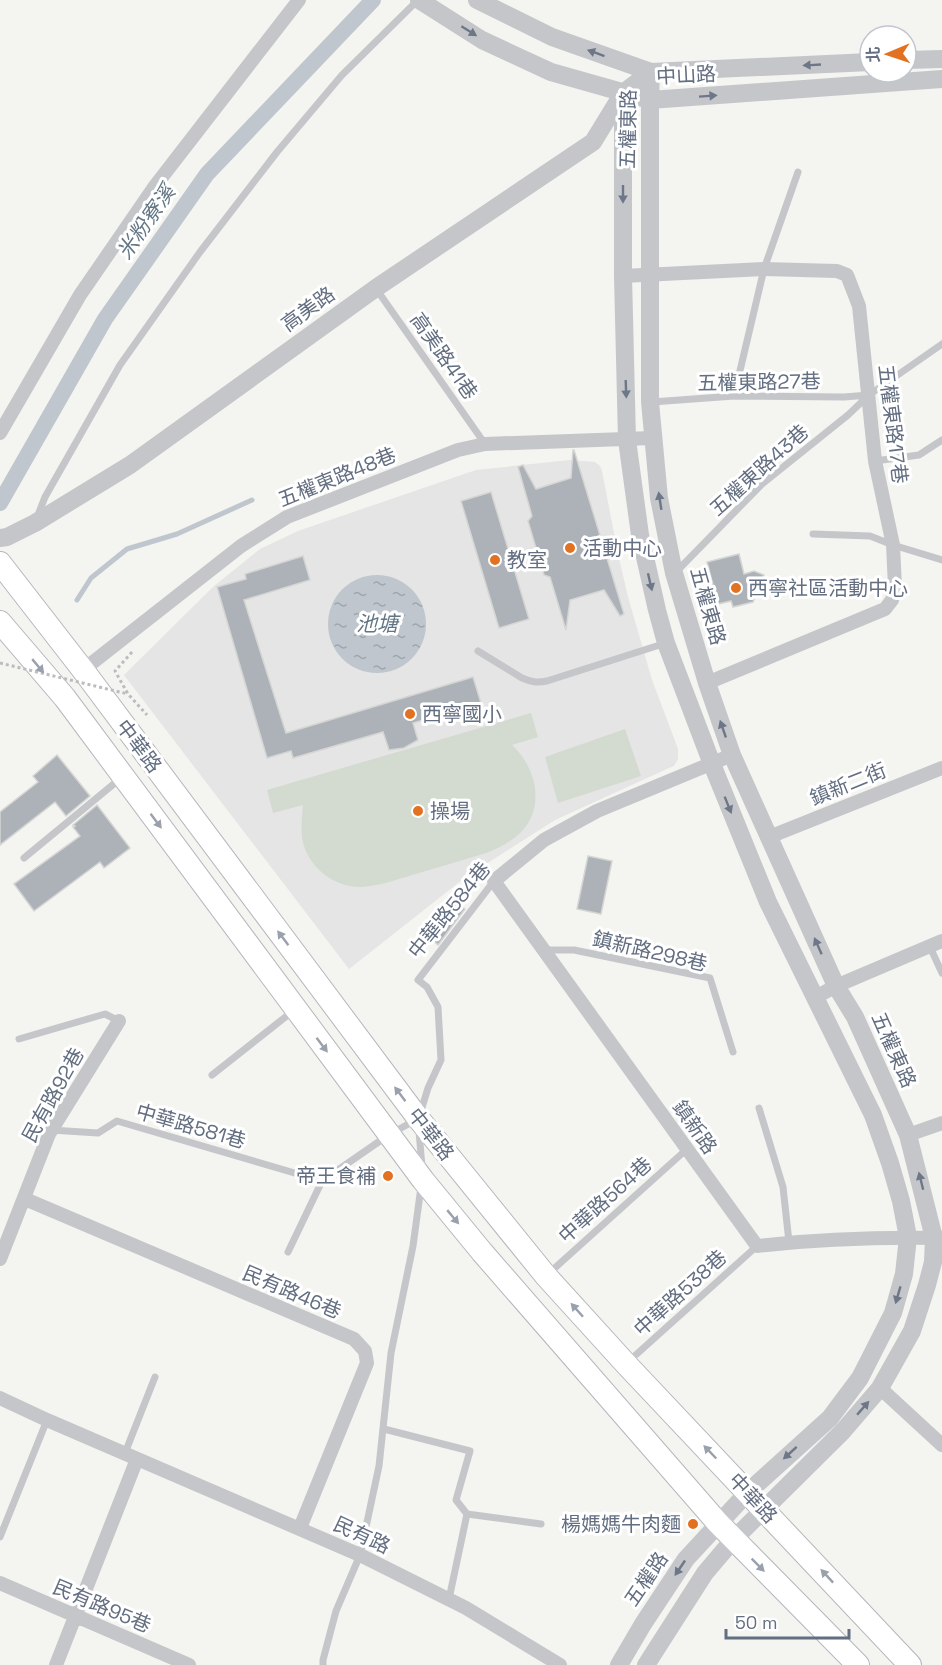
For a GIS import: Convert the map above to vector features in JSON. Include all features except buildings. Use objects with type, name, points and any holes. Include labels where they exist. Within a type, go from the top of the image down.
[{"type":"main road","name":"中華路","points":[[0,563],[83,670],[418,1118],[546,1276],[910,1665]]},
{"type":"main road","name":"中華路","points":[[0,622],[65,698],[423,1180],[482,1252],[733,1540],[858,1665]]},
{"type":"street","points":[[0,433],[80,295],[141,206],[299,0]]},
{"type":"street","name":"中山路","points":[[419,0],[482,40],[551,72],[650,100],[942,79]]},
{"type":"street","name":"中山路","points":[[489,3],[552,37],[651,72],[858,63]]},
{"type":"street","points":[[918,60],[942,59]]},
{"type":"street","name":"五權東路","points":[[651,72],[623,93],[623,276],[627,440],[640,535],[666,643],[712,764],[768,902],[873,1115],[898,1191],[908,1238],[904,1274],[893,1313],[860,1378],[830,1418],[748,1492],[718,1523]]},
{"type":"street","name":"五權東路","points":[[651,72],[650,402],[659,498],[674,573],[706,682],[732,755],[836,986],[855,1017],[908,1135],[938,1238],[912,1331],[880,1388],[843,1431],[733,1540]]},
{"type":"street","name":"高美路","points":[[4,538],[35,523],[130,465],[376,288],[593,142],[623,93]]},
{"type":"street","name":"五權東路17巷","points":[[623,276],[764,269],[837,271],[847,275],[859,306],[875,461],[893,545],[895,587],[892,600],[885,609],[706,682]]},
{"type":"street","name":"五權東路48巷","points":[[83,670],[241,546],[287,517],[458,450],[485,444],[652,438]]},
{"type":"street","name":"中華路584巷","points":[[494,880],[544,840],[597,811],[732,755]]},
{"type":"street","name":"鎮新二街","points":[[769,837],[942,768]]},
{"type":"street","name":"鎮新路","points":[[494,880],[757,1246]]},
{"type":"street","points":[[816,998],[836,986],[936,944]]},
{"type":"street","name":"民有路92巷","points":[[0,1259],[51,1130],[119,1021]]},
{"type":"street","points":[[908,1135],[942,1123]]},
{"type":"street","name":"民有路46巷","points":[[25,1199],[354,1340],[365,1351],[368,1363],[300,1528]]},
{"type":"street","points":[[757,1246],[789,1242],[938,1238]]},
{"type":"street","points":[[880,1388],[942,1445]]},
{"type":"street","name":"民有路","points":[[0,1398],[360,1555],[449,1599],[560,1665]]},
{"type":"street","points":[[56,1665],[131,1456]]},
{"type":"street","name":"五權路","points":[[619,1665],[686,1559],[718,1523]]},
{"type":"street","points":[[646,1665],[705,1573],[733,1540]]},
{"type":"street","name":"民有路95巷","points":[[0,1583],[189,1665]]},
{"type":"lane","points":[[35,523],[45,497],[120,365],[200,252],[342,75],[419,0]]},
{"type":"lane","points":[[734,396],[764,269],[798,172]]},
{"type":"lane","name":"高美路41巷","points":[[376,288],[485,444]]},
{"type":"lane","name":"五權東路43巷","points":[[674,573],[762,484],[869,395],[942,344]]},
{"type":"lane","name":"五權東路27巷","points":[[650,402],[734,396],[844,397],[869,395]]},
{"type":"lane","points":[[875,461],[919,455],[942,440]]},
{"type":"lane","points":[[813,534],[870,536],[942,560]]},
{"type":"lane","points":[[478,651],[522,678],[537,683],[666,643]]},
{"type":"lane","points":[[24,858],[123,776]]},
{"type":"lane","name":"中華路584巷","points":[[423,1180],[418,1118],[441,1060],[438,1007],[428,987],[418,980],[494,880]]},
{"type":"lane","points":[[936,944],[942,973]]},
{"type":"lane","name":"鎮新路298巷","points":[[543,950],[574,950],[710,978],[733,1052]]},
{"type":"lane","points":[[212,1075],[296,1009]]},
{"type":"lane","points":[[19,1039],[105,1014],[119,1021]]},
{"type":"lane","points":[[759,1108],[783,1187],[789,1242]]},
{"type":"lane","points":[[288,1252],[322,1181],[390,1134],[418,1118]]},
{"type":"lane","name":"中華路581巷","points":[[51,1130],[98,1133],[117,1121],[322,1181]]},
{"type":"lane","name":"中華路564巷","points":[[546,1276],[687,1149]]},
{"type":"lane","points":[[323,1665],[336,1611],[360,1555],[379,1466],[391,1353],[413,1246],[423,1180]]},
{"type":"lane","name":"中華路538巷","points":[[626,1364],[757,1246]]},
{"type":"lane","points":[[131,1456],[155,1377]]},
{"type":"lane","points":[[0,1538],[47,1420]]},
{"type":"lane","points":[[384,1429],[470,1451],[456,1500],[467,1514],[541,1524]]},
{"type":"lane","points":[[449,1599],[467,1514]]},
{"type":"path","points":[[137,646],[114,671],[128,694],[147,715]]},
{"type":"path","points":[[0,663],[128,694]]},
{"type":"shaded area","name":"西寧國小","points":[[570,460],[595,462],[602,471],[628,597],[652,680],[678,749],[678,759],[674,766],[555,820],[467,876],[349,969],[124,675],[214,586],[260,549],[298,531],[476,470]]},
{"type":"shaded area","points":[[531,713],[538,737],[512,745],[527,764],[532,775],[535,786],[534,810],[518,835],[506,844],[486,853],[383,883],[361,887],[350,886],[322,873],[309,857],[302,838],[303,805],[273,813],[267,790]]},
{"type":"shaded area","points":[[625,729],[641,776],[558,803],[545,757]]},
{"type":"water","name":"池塘","points":[[377,575],[396,578],[412,589],[423,605],[426,624],[423,643],[412,659],[396,670],[377,673],[358,670],[342,659],[331,643],[328,624],[331,605],[342,589],[358,578]]},
{"type":"waterway","name":"米粉寮溪","points":[[0,503],[105,319],[207,174],[373,0]]},
{"type":"waterway","points":[[77,600],[91,578],[127,549],[177,534],[252,500]]},
{"type":"place","name":"活動中心","points":[[570,548]]},
{"type":"place","name":"教室","points":[[495,560]]},
{"type":"place","name":"西寧社區活動中心","points":[[736,588]]},
{"type":"place","name":"西寧國小","points":[[410,714]]},
{"type":"place","name":"操場","points":[[418,811]]},
{"type":"place","name":"帝王食補","points":[[388,1176]]},
{"type":"place","name":"楊媽媽牛肉麵","points":[[693,1524]]}]
